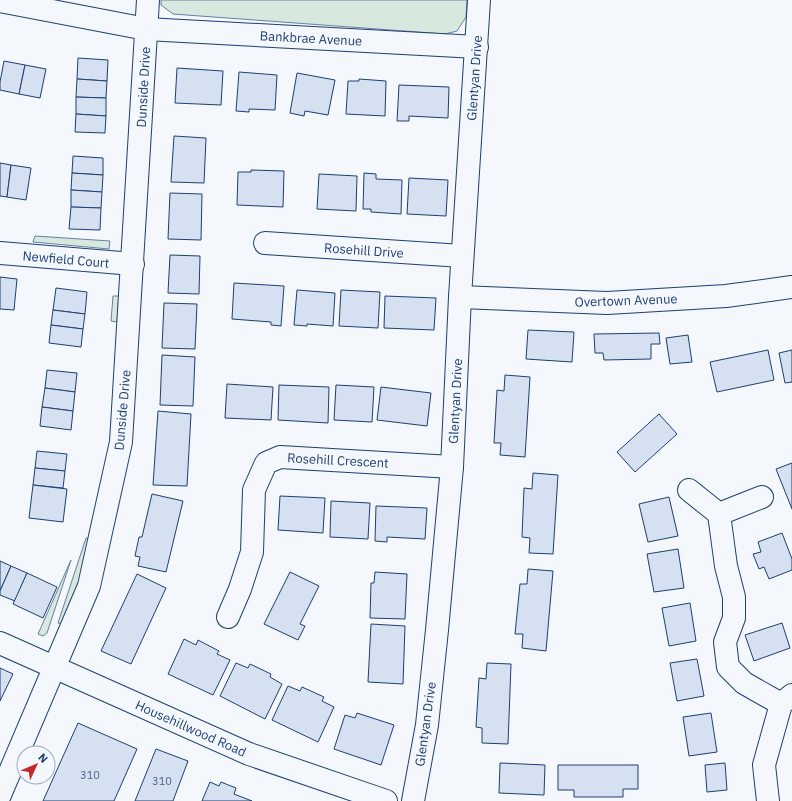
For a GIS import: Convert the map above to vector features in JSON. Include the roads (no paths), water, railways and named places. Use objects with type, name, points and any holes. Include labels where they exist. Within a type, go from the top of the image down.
[{"type":"street","name":"Dunside Drive","points":[[0,795],[56,668],[89,586],[121,442],[148,0]]},
{"type":"street","name":"Glentyan Drive","points":[[413,801],[427,725],[452,467],[462,256],[479,0]]},
{"type":"street","name":"Bankbrae Avenue","points":[[0,1],[90,9],[146,29],[477,47]]},
{"type":"street","name":"Rosehill Drive","points":[[265,244],[462,256]]},
{"type":"street","name":"Newfield Court","points":[[0,253],[133,264]]},
{"type":"street","name":"Overtown Avenue","points":[[460,297],[607,303],[726,296],[792,287]]},
{"type":"street","name":"Rosehill Crescent","points":[[228,617],[240,589],[252,552],[254,490],[266,464],[280,457],[452,467]]},
{"type":"street","points":[[689,490],[719,514],[726,566],[734,597],[734,618],[725,642],[728,667],[744,683],[787,699],[764,765],[768,801]]},
{"type":"street","points":[[719,514],[762,497]]},
{"type":"street","name":"Househillwood Road","points":[[0,643],[249,754],[386,801]]}]
